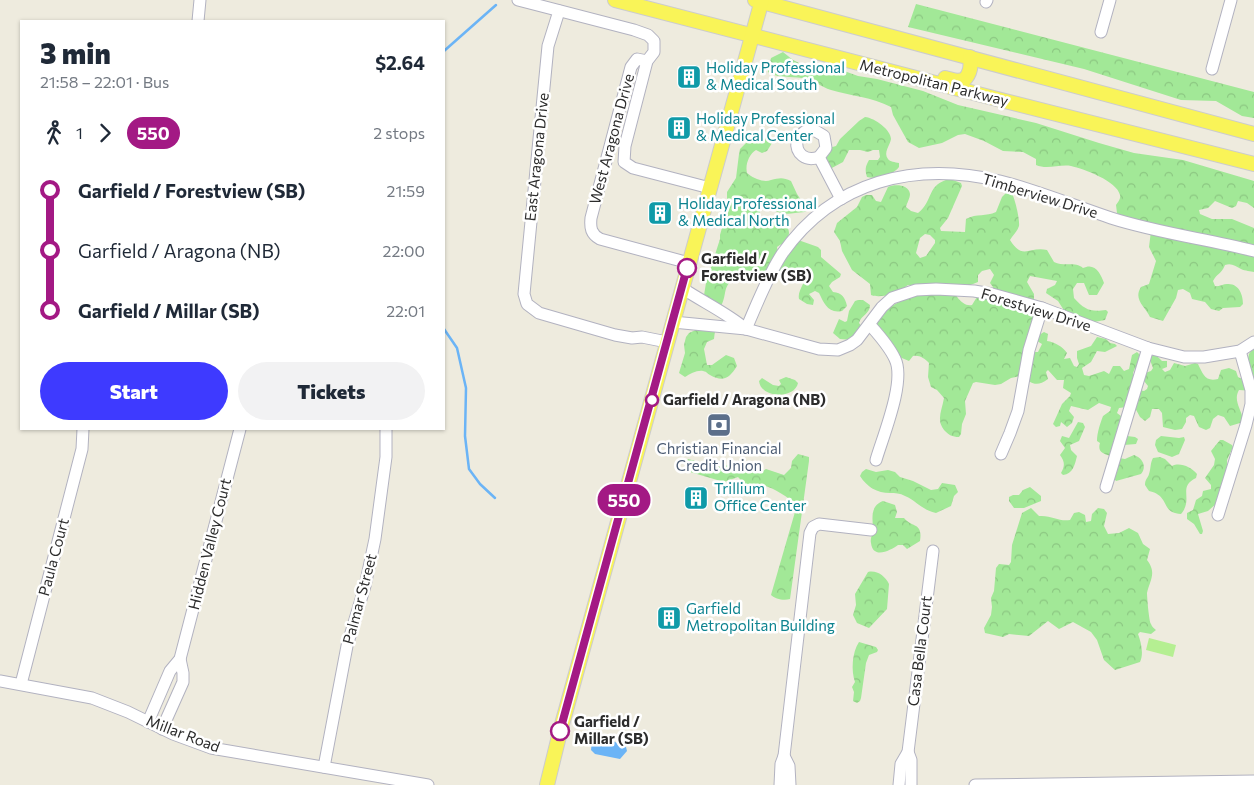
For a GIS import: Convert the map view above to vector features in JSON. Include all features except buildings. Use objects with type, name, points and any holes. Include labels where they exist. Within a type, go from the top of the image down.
[{"type":"main road","name":"Metropolitan Parkway","points":[[615,0],[1254,164]]},
{"type":"main road","points":[[547,785],[563,719],[710,188],[759,1],[1254,134]]},
{"type":"main road","points":[[816,53],[838,49],[957,81],[964,80],[969,74],[971,68],[970,57]]},
{"type":"street","points":[[198,20],[200,0]]},
{"type":"street","points":[[518,0],[648,35],[654,41],[654,52],[648,60],[625,146],[624,162],[633,168],[710,188]]},
{"type":"street","points":[[1101,32],[1110,0]]},
{"type":"street","points":[[1212,69],[1231,0]]},
{"type":"street","name":"East Aragona Drive","points":[[559,11],[548,46],[524,294],[528,304],[539,313],[615,335],[632,338],[642,337],[667,342]]},
{"type":"street","name":"West Aragona Drive","points":[[648,60],[637,59],[631,67],[591,218],[592,232],[600,239],[689,263]]},
{"type":"street","points":[[818,157],[841,199]]},
{"type":"street","name":"Timberview Drive","points":[[746,329],[782,255],[800,232],[814,218],[841,199],[871,185],[895,178],[922,174],[957,174],[1001,181],[1113,219],[1162,232],[1254,251]]},
{"type":"street","name":"Forestview Drive","points":[[682,288],[731,317],[746,329]]},
{"type":"street","name":"Forestview Drive","points":[[673,322],[746,329],[819,349],[831,350],[850,345],[857,340],[892,298],[916,290],[936,289],[974,291],[1042,308],[1148,348],[1192,358],[1240,351],[1254,342]]},
{"type":"street","points":[[1001,454],[1018,411],[1029,350],[1042,308]]},
{"type":"street","points":[[870,325],[885,342],[896,360],[898,370],[897,388],[876,460]]},
{"type":"street","points":[[1106,487],[1148,348]]},
{"type":"street","points":[[1218,515],[1246,425],[1250,404],[1251,390],[1240,351]]},
{"type":"street","name":"Paula Court","points":[[21,684],[82,449],[84,430]]},
{"type":"street","name":"Hidden Valley Court","points":[[148,722],[170,672],[180,660],[240,430]]},
{"type":"street","name":"Palmar Street","points":[[324,768],[345,653],[375,539],[386,457],[386,430]]},
{"type":"street","points":[[780,785],[780,769],[784,756],[810,533],[813,527],[818,524],[871,530]]},
{"type":"street","name":"Casa Bella Court","points":[[899,785],[900,764],[908,752],[933,551]]},
{"type":"street","name":"Hidden Valley Court","points":[[162,728],[183,682],[184,673],[180,660]]},
{"type":"street","name":"Millar Road","points":[[0,681],[92,698],[211,748],[428,785]]},
{"type":"street","points":[[160,696],[174,702]]},
{"type":"street","name":"Casa Bella Court","points":[[908,752],[911,760],[911,785]]},
{"type":"street","points":[[784,756],[789,766],[790,785]]},
{"type":"street","points":[[975,785],[1254,780]]},
{"type":"green space","points":[[916,4],[1254,92],[1254,118],[1242,116],[1216,101],[1181,100],[1084,69],[908,27]]},
{"type":"green space","points":[[783,52],[803,65],[836,68],[858,76],[923,91],[958,105],[1036,123],[1134,153],[1183,160],[1254,181],[1254,208],[1247,203],[1238,201],[1236,206],[1232,208],[1215,201],[1208,208],[1199,210],[1200,214],[1212,219],[1232,219],[1254,228],[1254,272],[1232,265],[1225,265],[1213,281],[1215,286],[1235,285],[1241,293],[1243,304],[1240,307],[1223,308],[1219,311],[1211,309],[1205,302],[1192,299],[1190,293],[1183,289],[1178,290],[1176,298],[1163,321],[1150,317],[1138,296],[1141,287],[1149,284],[1156,261],[1149,247],[1151,231],[1121,217],[1117,213],[1116,205],[1120,195],[1118,190],[1107,180],[1071,166],[1045,167],[1036,165],[1036,159],[1023,152],[1003,151],[965,134],[958,135],[942,143],[919,148],[908,142],[893,115],[891,107],[869,99],[831,90],[806,79],[780,76],[768,72],[771,58]]},
{"type":"green space","points":[[865,117],[878,122],[888,132],[891,139],[886,151],[887,156],[890,161],[899,163],[897,170],[885,176],[867,177],[866,168],[868,162],[869,160],[878,160],[880,157],[879,150],[868,152],[849,150],[843,162],[830,169],[824,156],[829,148],[836,146],[840,139]]},
{"type":"green space","points":[[750,131],[765,133],[772,143],[767,151],[762,153],[756,150],[751,154],[747,163],[747,173],[761,180],[768,181],[781,178],[791,181],[807,209],[805,212],[785,213],[766,206],[760,210],[761,222],[766,226],[775,221],[784,223],[787,226],[789,235],[785,242],[777,247],[778,253],[795,241],[801,241],[818,247],[821,250],[821,257],[841,274],[829,286],[833,292],[841,294],[844,298],[847,306],[842,311],[830,309],[819,293],[815,291],[809,294],[814,300],[813,305],[799,299],[799,292],[807,275],[808,268],[799,268],[789,273],[776,270],[762,281],[755,283],[737,276],[727,287],[721,306],[703,301],[706,283],[727,210],[727,192],[736,178],[740,149],[747,142]]},
{"type":"green space","points":[[950,179],[961,183],[962,186],[948,218],[940,228],[941,231],[965,232],[966,219],[996,212],[1002,197],[1006,193],[1012,194],[1016,205],[1019,226],[1010,240],[1019,250],[1047,250],[1054,262],[1076,265],[1083,268],[1091,267],[1097,270],[1101,276],[1104,283],[1097,295],[1089,295],[1084,283],[1077,283],[1073,289],[1074,298],[1085,308],[1096,311],[1106,310],[1108,312],[1105,320],[1094,322],[1065,312],[1058,301],[1046,293],[1047,289],[1055,285],[1057,281],[1030,276],[1027,282],[1034,294],[1033,352],[1038,352],[1042,344],[1037,341],[1039,335],[1044,332],[1048,334],[1047,341],[1063,349],[1067,353],[1064,359],[1070,358],[1074,366],[1077,367],[1079,364],[1077,351],[1091,346],[1097,337],[1106,339],[1117,346],[1105,352],[1097,351],[1091,362],[1082,368],[1084,375],[1089,376],[1104,371],[1109,374],[1113,366],[1120,366],[1124,371],[1129,369],[1132,355],[1137,352],[1141,356],[1141,365],[1135,368],[1133,373],[1139,390],[1144,391],[1148,386],[1144,381],[1145,373],[1153,368],[1150,360],[1151,356],[1156,355],[1162,361],[1167,361],[1167,367],[1162,369],[1165,372],[1170,370],[1174,363],[1185,366],[1195,363],[1198,364],[1207,378],[1218,379],[1221,370],[1229,368],[1236,371],[1238,377],[1244,380],[1249,354],[1254,347],[1254,391],[1239,390],[1237,394],[1237,401],[1243,419],[1240,423],[1230,426],[1224,417],[1218,415],[1213,419],[1210,428],[1206,430],[1199,427],[1194,416],[1190,415],[1186,418],[1182,429],[1175,430],[1163,427],[1162,413],[1159,409],[1152,409],[1150,417],[1145,421],[1140,417],[1134,406],[1119,408],[1117,413],[1125,419],[1127,436],[1138,439],[1136,444],[1124,445],[1119,458],[1125,459],[1134,455],[1137,456],[1142,460],[1144,468],[1141,474],[1116,481],[1111,475],[1111,456],[1099,449],[1100,443],[1097,441],[1103,416],[1110,411],[1111,407],[1099,403],[1088,410],[1071,406],[1069,411],[1074,417],[1072,423],[1067,427],[1061,422],[1060,426],[1056,427],[1053,424],[1062,404],[1071,393],[1063,388],[1064,380],[1057,380],[1048,370],[1046,372],[1048,379],[1037,384],[1020,376],[995,385],[973,383],[965,401],[966,414],[961,434],[957,437],[947,433],[940,422],[944,398],[937,390],[931,387],[928,377],[929,363],[918,356],[913,356],[909,361],[897,356],[875,325],[886,309],[899,302],[915,286],[908,285],[891,295],[871,295],[870,284],[852,270],[842,251],[840,241],[834,232],[837,223],[857,207],[862,197],[866,195],[872,195],[876,201],[881,202],[888,187],[897,185],[907,188],[910,197],[906,207],[918,213],[937,185],[942,181]],"holes":[[[925,234],[930,235],[935,240],[935,243],[926,256],[920,258],[916,253],[920,238]],[[990,269],[994,275],[990,283],[993,290],[980,292],[972,305],[961,302],[949,285],[968,286],[978,282],[978,275],[982,271]]]},
{"type":"green space","points":[[863,300],[870,305],[869,310],[859,323],[863,328],[852,340],[840,339],[833,333],[839,319],[847,321],[849,311],[855,301]]},
{"type":"green space","points":[[698,329],[715,330],[714,339],[707,342],[704,349],[707,365],[712,365],[726,355],[734,358],[737,366],[726,378],[719,379],[703,371],[685,377],[679,373],[685,353],[686,337],[689,333]]},
{"type":"green space","points":[[786,377],[798,383],[796,388],[785,394],[771,394],[761,387],[759,381],[762,378],[773,385],[779,386],[781,384],[779,380]]},
{"type":"green space","points":[[1078,422],[1083,423],[1085,427],[1079,441],[1070,445],[1071,450],[1077,456],[1071,471],[1063,475],[1061,473],[1064,462],[1060,455],[1065,448],[1060,441],[1062,436],[1069,438]]},
{"type":"green space","points":[[1161,436],[1184,437],[1185,440],[1179,454],[1172,457],[1158,452],[1155,445],[1156,440]]},
{"type":"green space","points":[[1220,440],[1233,447],[1227,460],[1227,468],[1218,502],[1208,511],[1198,514],[1203,531],[1200,534],[1194,524],[1187,519],[1187,513],[1193,510],[1196,500],[1202,496],[1203,491],[1211,489],[1211,485],[1205,478],[1214,465],[1215,459],[1211,451]]},
{"type":"green space","points":[[798,454],[809,457],[809,461],[790,599],[782,600],[771,595],[797,505],[766,486],[753,484],[747,486],[738,477],[724,482],[690,472],[685,463],[688,459],[721,467],[734,463],[763,471],[766,469],[784,475],[791,468],[792,461]]},
{"type":"green space","points":[[1160,457],[1172,466],[1185,466],[1197,474],[1196,478],[1187,485],[1185,509],[1181,514],[1170,511],[1163,500],[1156,493],[1149,491],[1145,485],[1153,458]]},
{"type":"green space","points":[[866,469],[876,472],[888,470],[895,472],[900,477],[931,490],[938,489],[942,483],[955,485],[958,492],[954,496],[951,506],[936,513],[901,494],[885,493],[873,489],[860,476]]},
{"type":"green space","points":[[1030,487],[1041,496],[1041,501],[1024,508],[1014,508],[1009,501],[1009,497],[1019,495],[1023,490]]},
{"type":"green space","points":[[883,501],[895,505],[897,512],[895,518],[904,518],[918,528],[921,535],[920,541],[907,549],[903,545],[898,545],[883,552],[875,551],[872,548],[873,514],[876,506]]},
{"type":"green space","points":[[1031,508],[1039,516],[1070,520],[1074,513],[1079,512],[1085,515],[1086,522],[1091,521],[1092,514],[1098,508],[1104,509],[1107,513],[1104,526],[1108,534],[1119,533],[1129,528],[1138,533],[1143,544],[1150,549],[1147,560],[1152,573],[1147,599],[1150,622],[1156,630],[1151,634],[1140,632],[1138,634],[1142,652],[1140,662],[1115,670],[1104,660],[1097,640],[1091,632],[1073,622],[1059,629],[1048,621],[1029,636],[1009,634],[1003,637],[985,633],[984,628],[991,615],[991,598],[994,591],[996,568],[999,564],[1009,565],[1011,562],[1012,545],[1022,513]]},
{"type":"green space","points":[[868,572],[880,574],[889,584],[887,609],[869,628],[857,623],[853,615],[856,605],[855,594]]},
{"type":"green space","points":[[1149,638],[1176,645],[1173,657],[1146,650]]},
{"type":"green space","points":[[859,642],[876,647],[878,650],[869,655],[861,698],[857,703],[853,701],[854,692],[852,687],[855,682],[854,656]]},
{"type":"water","points":[[600,735],[626,747],[627,751],[620,759],[595,754],[591,750],[592,740],[595,736]]},
{"type":"waterway","points":[[445,50],[496,5]]},
{"type":"waterway","points":[[445,330],[457,348],[466,388],[465,436],[469,469],[480,484],[495,498]]},
{"type":"bus line","name":"550","points":[[560,731],[687,268]]},
{"type":"place","name":"Holiday Professional & Medical South","points":[[689,77]]},
{"type":"place","name":"Holiday Professional & Medical Center","points":[[679,128]]},
{"type":"place","name":"Holiday Professional & Medical North","points":[[660,213]]},
{"type":"place","name":"Garfield / Forestview (SB)","points":[[687,268]]},
{"type":"place","name":"Garfield / Aragona (NB)","points":[[652,400]]},
{"type":"place","name":"Christian Financial Credit Union","points":[[719,425]]},
{"type":"place","name":"Trillium Office Center","points":[[696,498]]},
{"type":"place","name":"Garfield Metropolitan Building","points":[[669,618]]},
{"type":"place","name":"Garfield / Millar (SB)","points":[[560,731]]}]
